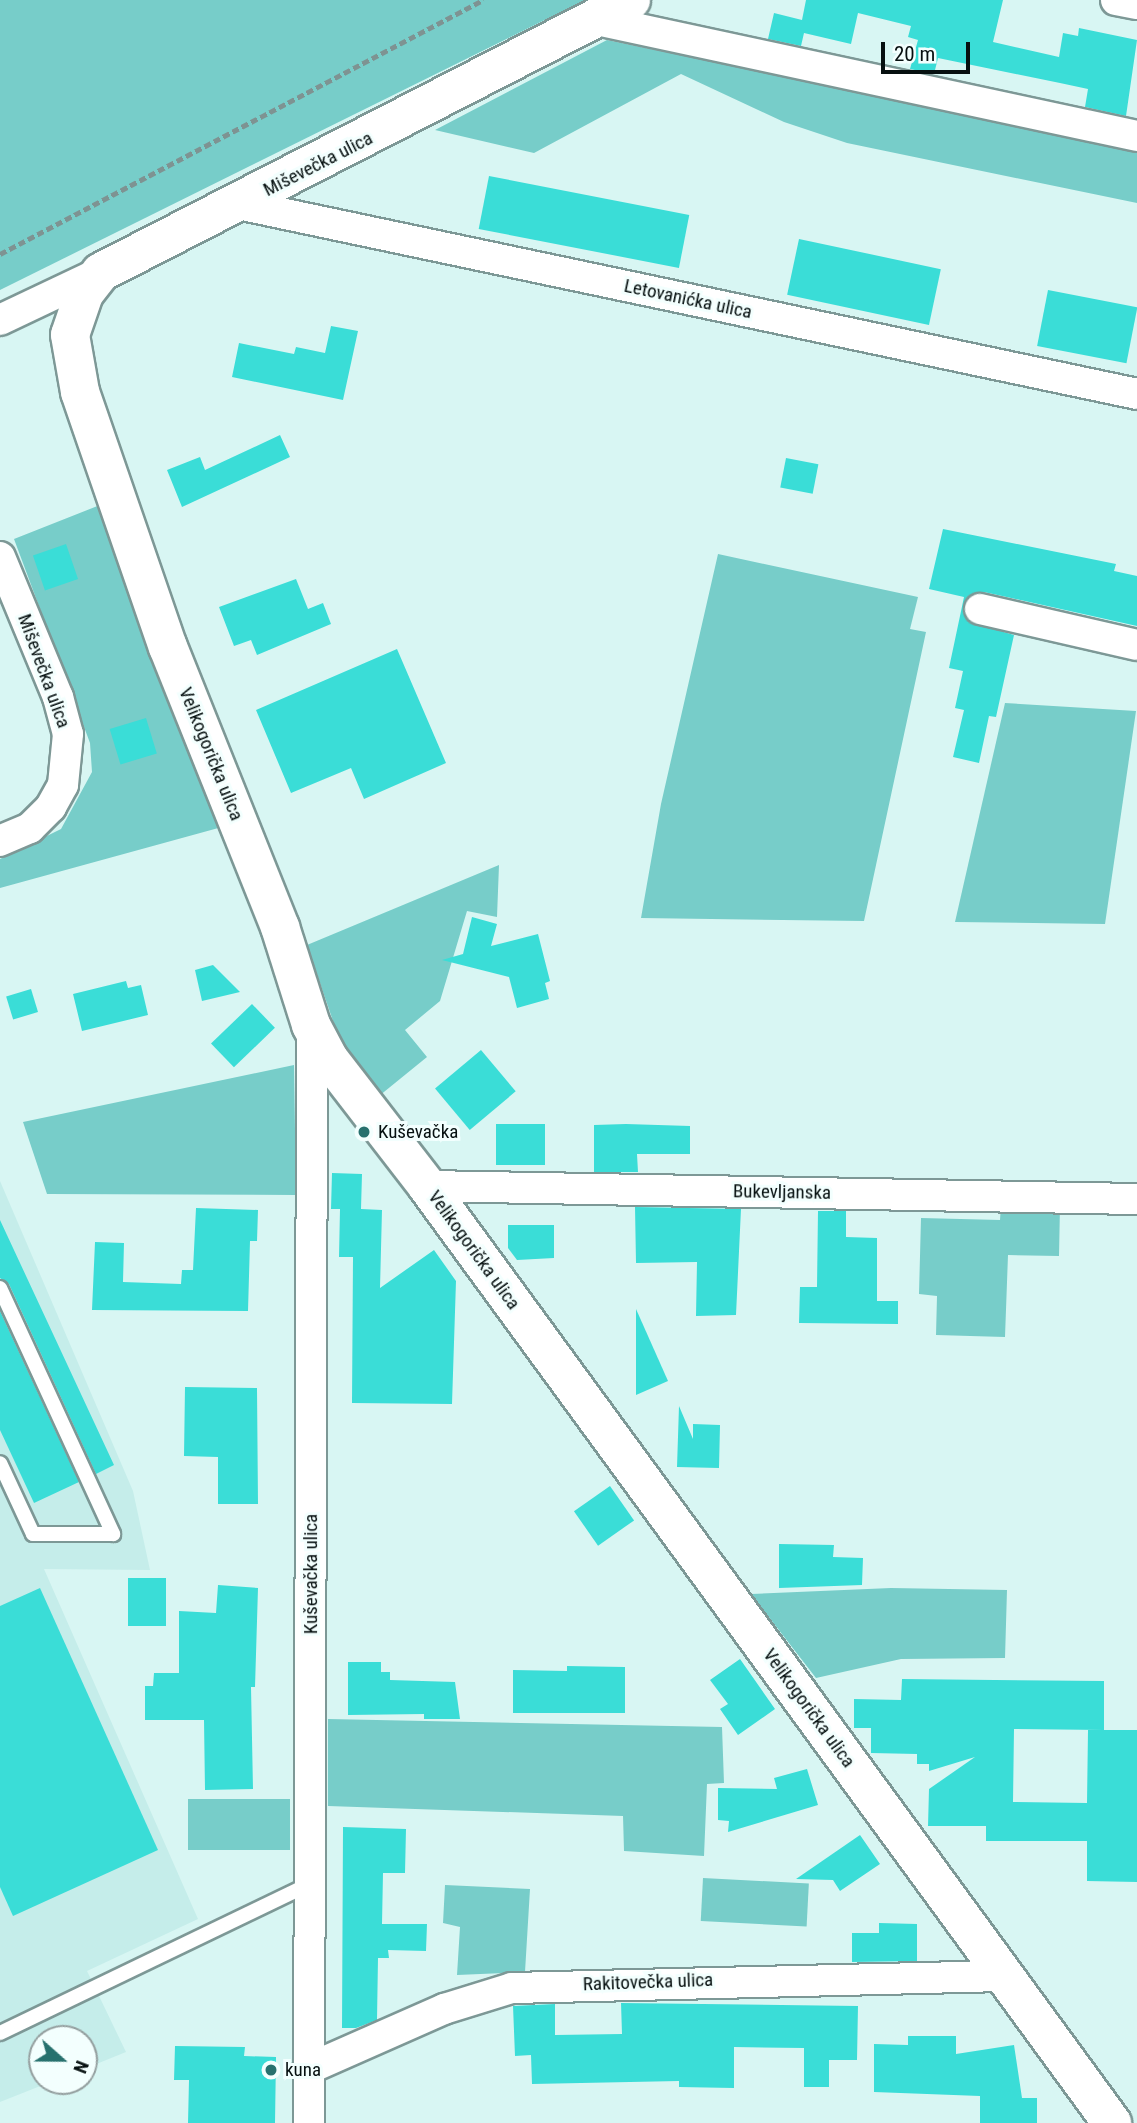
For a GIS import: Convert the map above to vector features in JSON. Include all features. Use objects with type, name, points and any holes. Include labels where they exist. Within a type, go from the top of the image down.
[{"type":"street","name":"Miševečka ulica","points":[[0,320],[239,204],[631,0]]},
{"type":"street","points":[[1116,0],[1137,4]]},
{"type":"street","points":[[597,20],[1137,136]]},
{"type":"street","name":"Letovanićka ulica","points":[[239,204],[1137,394]]},
{"type":"street","name":"Velikogorička ulica","points":[[101,272],[84,294],[70,335],[80,392],[168,647],[280,927],[311,1025],[349,1091],[427,1186],[1112,2123]]},
{"type":"street","name":"Miševečka ulica","points":[[0,557],[58,697],[68,734],[63,785],[51,807],[30,828],[0,841]]},
{"type":"street","points":[[980,610],[1137,645]]},
{"type":"street","name":"Kuševačka ulica","points":[[309,2123],[311,1025]]},
{"type":"street","name":"Bukevljanska","points":[[427,1186],[1137,1199]]},
{"type":"street","name":"Rakitovečka ulica","points":[[308,2068],[443,2009],[512,1988],[1005,1976]]},
{"type":"lane","points":[[0,1287],[113,1534],[33,1534],[0,1463]]},
{"type":"lane","points":[[0,2033],[309,1884]]},
{"type":"path","points":[[0,254],[483,0]]},
{"type":"shaded area","points":[[0,0],[585,0],[0,290]]},
{"type":"shaded area","points":[[607,40],[1137,150],[1137,203],[847,143],[784,122],[681,74],[534,153],[435,130]]},
{"type":"shaded area","points":[[100,505],[222,827],[0,888],[0,859],[61,829],[92,772],[90,743],[14,539]]},
{"type":"shaded area","points":[[718,554],[918,597],[910,629],[926,632],[864,921],[641,918],[661,804]]},
{"type":"shaded area","points":[[1005,703],[1136,711],[1105,924],[955,922]]},
{"type":"shaded area","points":[[499,865],[497,917],[467,911],[440,1001],[405,1030],[427,1057],[379,1096],[345,1056],[307,945]]},
{"type":"shaded area","points":[[294,1065],[296,1195],[47,1194],[23,1122]]},
{"type":"shaded area","points":[[0,1181],[133,1491],[150,1570],[44,1569],[198,1919],[87,1971],[126,2052],[98,2063],[98,2025],[28,2025],[28,2091],[0,2102]]},
{"type":"shaded area","points":[[1001,1205],[1060,1206],[1059,1256],[1008,1255],[1005,1337],[936,1335],[937,1296],[919,1294],[921,1218],[1000,1220]]},
{"type":"shaded area","points":[[891,1588],[1007,1590],[1005,1658],[901,1659],[816,1678],[751,1594]]},
{"type":"shaded area","points":[[328,1719],[722,1727],[724,1783],[707,1784],[704,1856],[624,1851],[623,1816],[328,1806]]},
{"type":"shaded area","points":[[188,1799],[290,1799],[290,1850],[188,1850]]},
{"type":"shaded area","points":[[703,1878],[809,1884],[807,1926],[701,1921]]},
{"type":"shaded area","points":[[445,1885],[530,1889],[525,1972],[457,1975],[460,1927],[443,1923]]},
{"type":"building","points":[[806,0],[1003,0],[993,42],[1059,57],[1063,33],[1078,36],[1079,28],[1137,40],[1126,116],[1085,107],[1088,89],[938,58],[934,74],[910,69],[918,40],[908,37],[911,26],[858,13],[851,44],[804,33],[801,46],[768,39],[774,13],[802,20]]},
{"type":"building","points":[[489,176],[689,215],[679,268],[479,229]]},
{"type":"building","points":[[799,239],[941,269],[929,325],[787,295]]},
{"type":"building","points":[[1048,290],[1137,307],[1126,363],[1037,346]]},
{"type":"building","points":[[331,326],[358,331],[343,400],[232,377],[239,343],[294,354],[296,347],[325,353]]},
{"type":"building","points":[[280,435],[290,457],[182,507],[167,470],[200,457],[205,470]]},
{"type":"building","points":[[786,458],[818,464],[813,494],[780,487]]},
{"type":"building","points":[[943,529],[1116,564],[1114,571],[1137,576],[1137,626],[984,592],[967,598],[963,613],[969,622],[1014,635],[996,717],[989,716],[979,763],[953,757],[964,710],[955,708],[963,671],[949,668],[964,597],[929,589]]},
{"type":"building","points":[[66,544],[78,579],[45,590],[33,555]]},
{"type":"building","points":[[296,579],[308,609],[323,603],[331,624],[257,655],[251,640],[234,646],[219,607]]},
{"type":"building","points":[[397,649],[446,763],[364,799],[351,768],[291,793],[256,710]]},
{"type":"building","points":[[146,718],[157,753],[120,764],[110,729]]},
{"type":"building","points":[[472,917],[497,924],[491,946],[538,934],[550,981],[545,983],[549,999],[517,1008],[509,977],[442,960],[463,954]]},
{"type":"building","points":[[213,965],[240,992],[202,1001],[195,970]]},
{"type":"building","points":[[126,981],[128,988],[141,985],[148,1015],[82,1031],[73,994]]},
{"type":"building","points":[[31,989],[38,1012],[13,1020],[6,997]]},
{"type":"building","points":[[252,1004],[275,1028],[234,1067],[211,1044]]},
{"type":"building","points":[[481,1050],[516,1091],[470,1130],[435,1089]]},
{"type":"building","points":[[496,1124],[545,1124],[545,1165],[496,1165]]},
{"type":"building","points":[[594,1125],[690,1126],[690,1154],[637,1154],[638,1172],[594,1172]]},
{"type":"building","points":[[332,1173],[362,1174],[361,1209],[382,1210],[380,1288],[434,1250],[456,1281],[452,1404],[352,1403],[353,1257],[339,1257],[340,1209],[331,1209]]},
{"type":"building","points":[[635,1207],[741,1209],[736,1315],[696,1316],[697,1262],[636,1263]]},
{"type":"building","points":[[196,1208],[258,1210],[257,1241],[250,1241],[248,1311],[92,1310],[95,1242],[124,1243],[123,1282],[181,1284],[182,1270],[193,1270]]},
{"type":"building","points":[[818,1211],[846,1211],[846,1237],[877,1238],[877,1301],[898,1301],[898,1324],[799,1323],[800,1287],[817,1287]]},
{"type":"building","points":[[0,1220],[114,1465],[96,1474],[9,1284],[0,1278]]},
{"type":"building","points":[[508,1225],[554,1225],[554,1258],[517,1260],[508,1248]]},
{"type":"building","points":[[636,1309],[668,1381],[636,1395]]},
{"type":"building","points":[[0,1311],[79,1482],[34,1503],[0,1430]]},
{"type":"building","points":[[185,1387],[257,1388],[258,1504],[218,1504],[218,1457],[184,1456]]},
{"type":"building","points":[[679,1406],[693,1439],[693,1424],[720,1425],[719,1468],[677,1467]]},
{"type":"building","points":[[610,1486],[634,1520],[598,1546],[574,1511]]},
{"type":"building","points":[[779,1544],[834,1545],[833,1557],[863,1558],[862,1585],[779,1588]]},
{"type":"building","points":[[128,1578],[166,1578],[166,1626],[128,1626]]},
{"type":"building","points":[[218,1585],[258,1588],[255,1687],[251,1687],[253,1789],[205,1790],[204,1720],[145,1720],[145,1686],[153,1686],[154,1673],[179,1673],[179,1611],[216,1613]]},
{"type":"building","points":[[40,1588],[158,1850],[13,1916],[0,1887],[0,1606]]},
{"type":"building","points":[[740,1659],[775,1709],[738,1735],[720,1709],[728,1704],[710,1680]]},
{"type":"building","points":[[348,1662],[381,1662],[381,1672],[390,1672],[390,1680],[455,1682],[460,1719],[424,1719],[424,1714],[348,1715]]},
{"type":"building","points":[[567,1666],[625,1667],[625,1713],[513,1713],[513,1670],[567,1671]]},
{"type":"building","points":[[902,1679],[1104,1681],[1104,1730],[1137,1730],[1137,1882],[1087,1881],[1087,1841],[986,1841],[986,1826],[928,1826],[929,1789],[975,1757],[929,1771],[929,1764],[917,1764],[917,1754],[871,1753],[871,1728],[854,1728],[854,1699],[901,1700]],"holes":[[[1014,1729],[1104,1730],[1088,1730],[1087,1803],[1013,1802]]]},
{"type":"building","points":[[807,1769],[818,1805],[728,1832],[729,1821],[718,1820],[718,1788],[777,1789],[774,1778]]},
{"type":"building","points":[[343,1827],[406,1829],[405,1873],[383,1873],[382,1924],[427,1924],[426,1951],[388,1950],[389,1958],[378,1958],[377,2020],[356,2028],[342,2028]]},
{"type":"building","points":[[860,1835],[880,1864],[840,1891],[833,1880],[796,1879]]},
{"type":"building","points":[[879,1923],[917,1924],[917,1961],[852,1962],[852,1933],[879,1933]]},
{"type":"building","points":[[621,2003],[858,2006],[857,2060],[829,2060],[829,2087],[804,2087],[804,2048],[734,2047],[734,2088],[679,2087],[679,2081],[532,2084],[531,2055],[515,2056],[513,2006],[555,2004],[555,2035],[622,2034]]},
{"type":"building","points":[[908,2036],[956,2036],[956,2054],[1014,2045],[1022,2098],[1037,2098],[1037,2123],[980,2123],[980,2096],[874,2092],[874,2044],[908,2045]]},
{"type":"building","points":[[175,2046],[245,2047],[244,2056],[276,2057],[275,2123],[188,2123],[189,2080],[174,2080]]},
{"type":"place","name":"Kuševačka","points":[[364,1132]]},
{"type":"place","name":"kuna","points":[[271,2070]]}]
